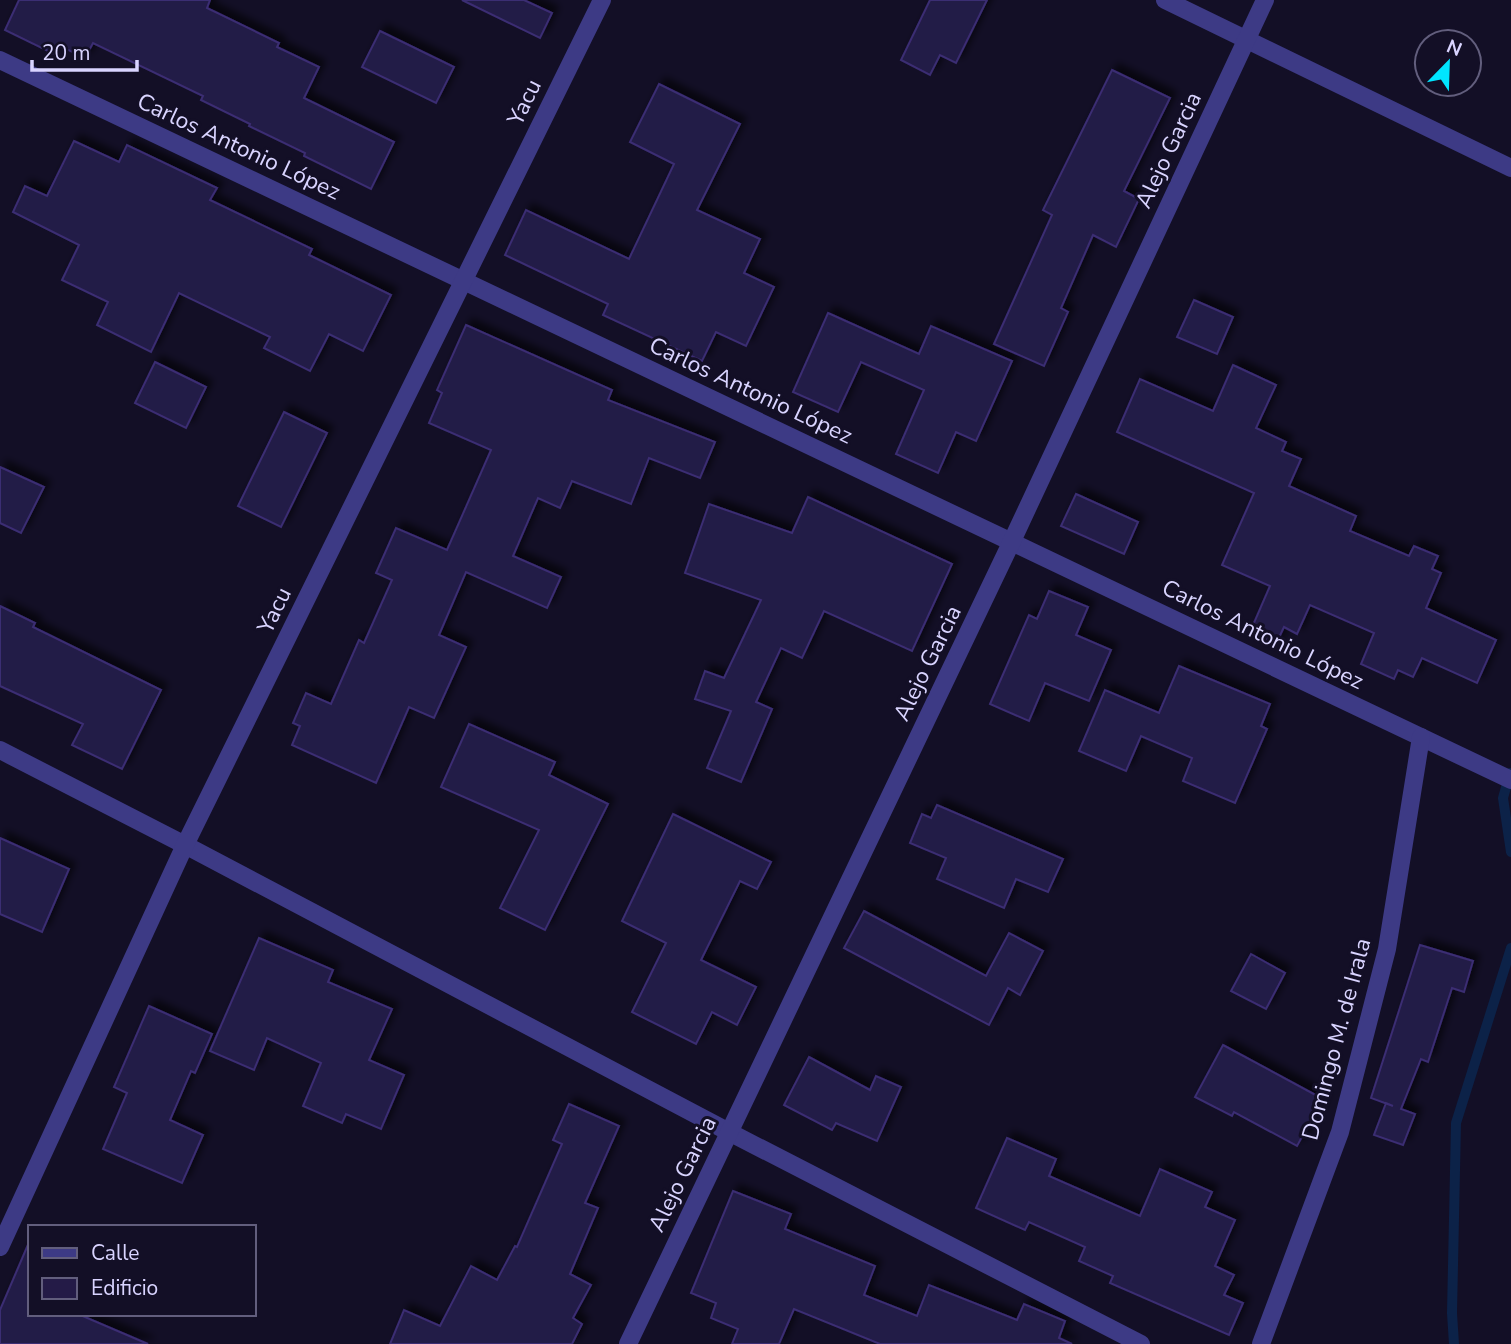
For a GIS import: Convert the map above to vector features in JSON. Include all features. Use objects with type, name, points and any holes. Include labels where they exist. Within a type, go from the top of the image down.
[{"type":"street","name":"Yacu","points":[[0,1247],[185,845],[602,0]]},
{"type":"street","points":[[1166,0],[1511,168]]},
{"type":"street","name":"Alejo Garcia","points":[[628,1344],[1012,541],[1265,0]]},
{"type":"street","name":"Carlos Antonio López","points":[[0,60],[1511,780]]},
{"type":"street","name":"Domingo M. de Irala","points":[[1261,1344],[1340,1132],[1387,949],[1421,737]]},
{"type":"street","points":[[0,750],[729,1132],[1141,1344]]},
{"type":"building","points":[[19,0],[210,0],[207,8],[279,43],[277,47],[319,67],[304,98],[394,142],[371,189],[201,100],[203,96],[93,43],[85,58],[58,45],[54,54],[5,30]]},
{"type":"building","points":[[462,0],[524,0],[552,13],[540,38]]},
{"type":"building","points":[[930,0],[987,0],[956,63],[940,55],[930,75],[901,60]]},
{"type":"building","points":[[380,31],[454,67],[436,103],[362,67]]},
{"type":"building","points":[[1112,70],[1170,98],[1124,191],[1139,199],[1116,247],[1093,235],[1061,308],[1068,312],[1044,366],[994,344],[1052,215],[1043,210]]},
{"type":"building","points":[[659,84],[740,124],[697,210],[760,239],[744,273],[774,287],[746,346],[716,332],[702,361],[603,315],[608,304],[505,255],[526,210],[629,259],[674,164],[630,142]]},
{"type":"building","points":[[74,141],[119,162],[127,145],[217,188],[210,200],[312,249],[309,255],[391,295],[363,351],[329,334],[310,371],[264,348],[270,337],[179,293],[151,352],[97,325],[108,302],[62,280],[79,245],[13,212],[25,186],[47,196]]},
{"type":"building","points":[[1194,300],[1233,317],[1217,354],[1177,337]]},
{"type":"building","points":[[828,313],[919,354],[931,326],[1012,361],[976,441],[956,432],[938,473],[896,454],[924,390],[861,362],[838,412],[793,392]]},
{"type":"building","points":[[466,325],[612,390],[608,400],[715,442],[700,478],[649,458],[631,504],[572,481],[560,508],[538,498],[513,556],[561,577],[547,608],[466,572],[439,635],[466,647],[434,718],[409,707],[376,783],[292,745],[300,726],[293,723],[306,693],[331,704],[359,640],[364,643],[392,580],[376,573],[396,528],[447,550],[491,450],[429,423],[442,393],[437,390]]},
{"type":"building","points":[[155,362],[206,387],[186,428],[135,403]]},
{"type":"building","points":[[1233,365],[1276,385],[1256,428],[1286,442],[1282,451],[1301,459],[1289,486],[1356,516],[1350,531],[1409,556],[1414,546],[1438,556],[1432,569],[1441,573],[1426,608],[1496,640],[1477,683],[1422,658],[1413,677],[1398,670],[1394,679],[1361,664],[1374,633],[1310,605],[1297,634],[1284,627],[1276,644],[1250,632],[1270,586],[1222,565],[1254,493],[1117,432],[1140,379],[1213,411]]},
{"type":"building","points":[[284,412],[327,433],[281,527],[238,506]]},
{"type":"building","points":[[0,467],[44,487],[21,533],[0,523]]},
{"type":"building","points":[[1076,494],[1138,522],[1124,554],[1061,526]]},
{"type":"building","points":[[808,497],[952,564],[912,651],[824,611],[802,658],[781,648],[756,702],[772,709],[741,782],[707,768],[731,711],[695,699],[705,671],[724,678],[761,600],[685,573],[709,504],[792,533]]},
{"type":"building","points":[[1049,591],[1088,607],[1076,635],[1111,650],[1089,701],[1045,683],[1029,721],[990,704],[1029,615],[1037,619]]},
{"type":"building","points":[[0,606],[35,623],[33,627],[161,690],[122,769],[72,745],[83,724],[0,686]]},
{"type":"building","points":[[1179,666],[1270,704],[1261,726],[1267,729],[1235,803],[1183,781],[1192,758],[1141,736],[1126,771],[1079,751],[1105,690],[1159,713]]},
{"type":"building","points":[[469,724],[555,762],[549,775],[608,804],[545,930],[500,908],[539,830],[441,787]]},
{"type":"building","points":[[937,805],[1063,859],[1048,892],[1016,879],[1004,908],[937,879],[946,858],[910,843],[922,814],[931,818]]},
{"type":"building","points":[[673,814],[771,862],[757,889],[740,881],[701,960],[756,987],[737,1025],[712,1012],[696,1044],[632,1012],[666,943],[622,921]]},
{"type":"building","points":[[0,838],[69,869],[42,932],[0,914]]},
{"type":"building","points":[[864,911],[986,976],[1009,933],[1043,951],[1020,995],[1008,988],[989,1025],[844,948]]},
{"type":"building","points":[[259,938],[333,970],[328,982],[392,1009],[369,1060],[404,1075],[381,1129],[346,1114],[342,1123],[303,1106],[321,1063],[267,1038],[254,1070],[210,1051]]},
{"type":"building","points":[[1420,945],[1473,961],[1464,992],[1452,988],[1428,1062],[1421,1059],[1401,1109],[1415,1114],[1403,1145],[1374,1135],[1386,1103],[1371,1098]]},
{"type":"building","points":[[1251,954],[1285,973],[1266,1009],[1231,991]]},
{"type":"building","points":[[149,1006],[212,1034],[195,1073],[191,1071],[170,1120],[203,1135],[182,1183],[103,1149],[127,1093],[114,1087]]},
{"type":"building","points":[[1223,1045],[1323,1099],[1297,1146],[1234,1112],[1232,1116],[1195,1097]]},
{"type":"building","points":[[809,1057],[870,1090],[876,1076],[901,1087],[877,1141],[836,1123],[832,1130],[784,1105]]},
{"type":"building","points":[[569,1104],[619,1126],[585,1203],[598,1208],[570,1274],[591,1285],[573,1318],[582,1324],[572,1344],[390,1344],[404,1310],[440,1326],[471,1266],[497,1280],[515,1246],[517,1247],[562,1144],[553,1140]]},
{"type":"building","points":[[1007,1138],[1056,1159],[1049,1176],[1140,1216],[1160,1169],[1212,1192],[1205,1207],[1235,1220],[1215,1266],[1234,1275],[1224,1295],[1243,1303],[1229,1335],[1110,1283],[1113,1276],[1079,1261],[1085,1247],[1029,1222],[1025,1230],[976,1208]]},
{"type":"building","points":[[733,1191],[791,1214],[785,1229],[875,1266],[864,1295],[917,1316],[929,1285],[1017,1320],[1024,1304],[1065,1321],[1059,1338],[1072,1344],[880,1344],[794,1309],[779,1344],[732,1344],[738,1329],[711,1318],[716,1303],[691,1293]]},
{"type":"building","points":[[28,1245],[28,1316],[83,1316],[148,1344],[0,1344],[0,1310]]},
{"type":"waterway","points":[[1510,773],[1503,798],[1511,852]]},
{"type":"waterway","points":[[1454,1344],[1452,1313],[1456,1123],[1511,948]]}]
